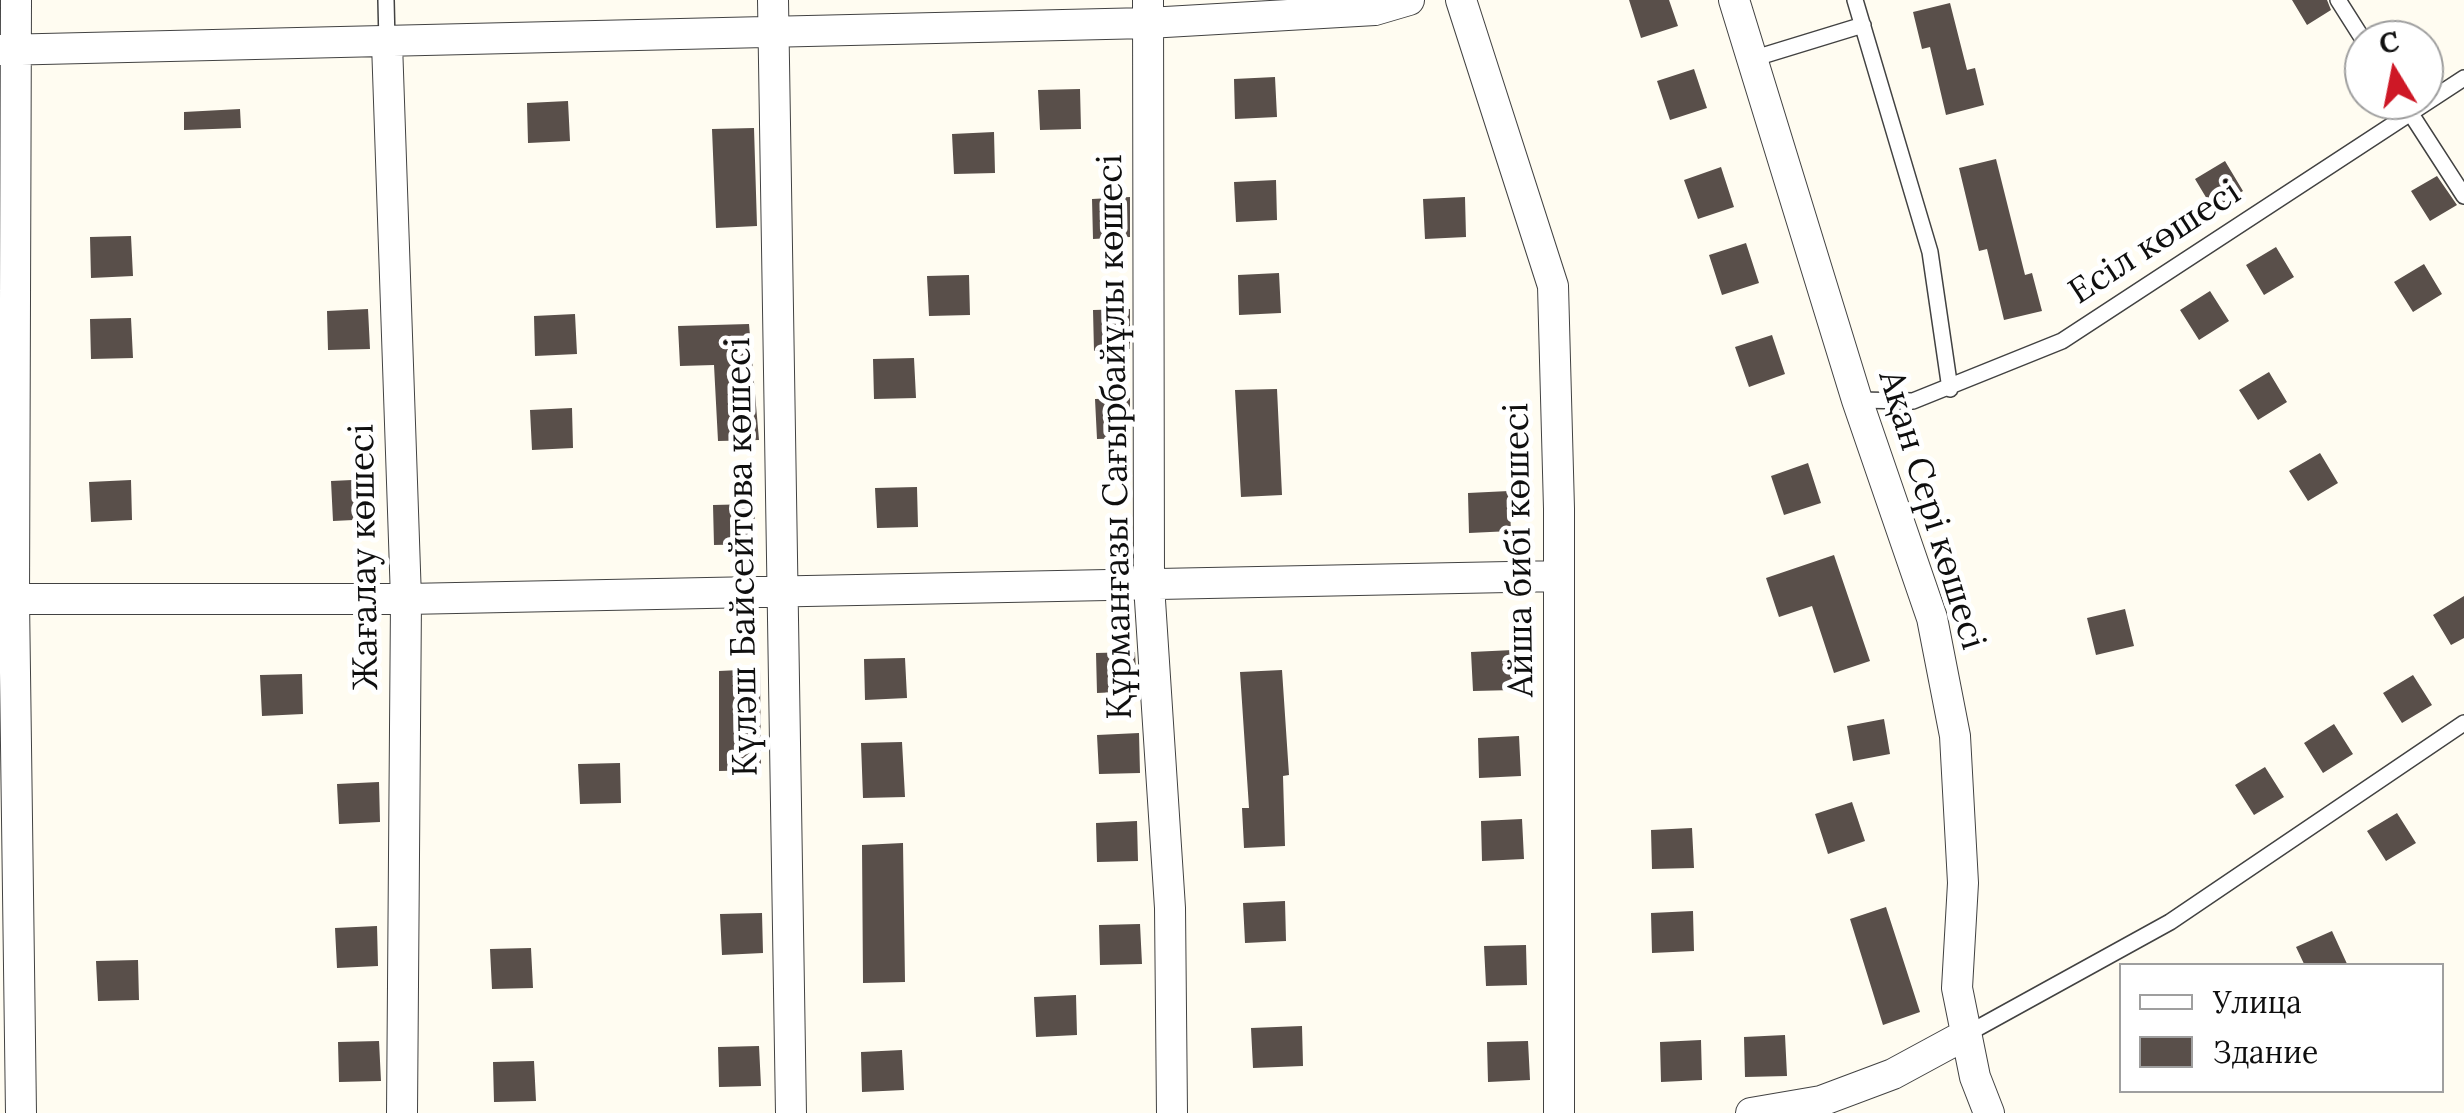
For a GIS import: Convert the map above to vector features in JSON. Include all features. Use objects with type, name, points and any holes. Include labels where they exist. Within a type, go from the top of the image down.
[{"type":"street","points":[[16,0],[9,50],[7,599],[21,1113]]},
{"type":"street","name":"Күләш Байсейтова көшесі","points":[[773,0],[790,1113]]},
{"type":"street","points":[[9,50],[773,32],[1148,11],[1374,10],[1409,0]]},
{"type":"street","name":"Айша бибі көшесі","points":[[1461,0],[1553,286],[1559,1113]]},
{"type":"street","name":"Ақан Сері көшесі","points":[[1734,0],[1857,400],[1932,618],[1955,736],[1963,883],[1957,988],[1989,1113]]},
{"type":"street","name":"Құрманғазы Сағырбайұлы көшесі","points":[[1148,11],[1149,585],[1170,908],[1172,1113]]},
{"type":"street","name":"Жағалау көшесі","points":[[387,43],[406,599],[402,1113]]},
{"type":"street","points":[[7,599],[406,599],[1558,576]]},
{"type":"street","points":[[1751,1113],[1821,1102],[1893,1074],[1966,1035]]},
{"type":"lane","name":"Жағалау көшесі","points":[[386,0],[387,43]]},
{"type":"lane","points":[[1855,0],[1930,252],[1950,388]]},
{"type":"lane","points":[[1752,59],[1862,26]]},
{"type":"lane","name":"Есіл көшесі","points":[[1857,400],[1913,402],[2062,341],[2386,120]]},
{"type":"lane","points":[[2415,120],[2464,196]]},
{"type":"lane","points":[[1966,1035],[2170,922],[2464,722]]},
{"type":"building","points":[[1629,0],[1669,0],[1678,26],[1641,38]]},
{"type":"building","points":[[2292,0],[2327,0],[2331,10],[2307,25]]},
{"type":"building","points":[[1950,3],[1967,70],[1975,68],[1984,105],[1946,115],[1930,47],[1922,49],[1913,12]]},
{"type":"building","points":[[1694,69],[1707,108],[1670,120],[1657,81]]},
{"type":"building","points":[[1275,77],[1277,117],[1235,119],[1234,79]]},
{"type":"building","points":[[1080,89],[1081,129],[1040,130],[1038,90]]},
{"type":"building","points":[[568,101],[570,141],[528,143],[527,103]]},
{"type":"building","points":[[240,109],[241,128],[184,130],[184,112]]},
{"type":"building","points":[[754,128],[757,226],[716,228],[712,129]]},
{"type":"building","points":[[994,132],[995,173],[954,174],[952,134]]},
{"type":"building","points":[[1996,159],[2025,275],[2032,273],[2042,311],[2004,320],[1987,249],[1979,251],[1959,168]]},
{"type":"building","points":[[2225,161],[2243,191],[2213,209],[2195,179]]},
{"type":"building","points":[[1721,167],[1734,207],[1698,219],[1684,180]]},
{"type":"building","points":[[2437,176],[2457,205],[2430,221],[2411,191]]},
{"type":"building","points":[[1276,180],[1277,220],[1236,222],[1234,182]]},
{"type":"building","points":[[1130,197],[1130,237],[1093,239],[1092,199]]},
{"type":"building","points":[[1465,197],[1466,237],[1425,239],[1423,199]]},
{"type":"building","points":[[131,236],[133,276],[91,278],[90,237]]},
{"type":"building","points":[[1746,243],[1759,283],[1722,295],[1709,255]]},
{"type":"building","points":[[2276,247],[2294,277],[2264,295],[2246,265]]},
{"type":"building","points":[[2424,264],[2442,294],[2413,312],[2394,282]]},
{"type":"building","points":[[1279,273],[1281,313],[1239,315],[1238,275]]},
{"type":"building","points":[[969,275],[970,315],[929,316],[927,276]]},
{"type":"building","points":[[2210,291],[2229,321],[2199,340],[2180,310]]},
{"type":"building","points":[[368,309],[370,349],[328,350],[327,311]]},
{"type":"building","points":[[1130,309],[1130,349],[1094,351],[1093,310]]},
{"type":"building","points":[[575,314],[577,354],[535,356],[534,316]]},
{"type":"building","points":[[131,318],[133,358],[91,359],[90,319]]},
{"type":"building","points":[[749,324],[759,440],[718,441],[714,365],[680,366],[678,326]]},
{"type":"building","points":[[1772,335],[1785,374],[1749,387],[1735,347]]},
{"type":"building","points":[[914,358],[916,398],[874,399],[873,359]]},
{"type":"building","points":[[2269,372],[2287,402],[2258,420],[2239,390]]},
{"type":"building","points":[[1277,389],[1282,495],[1241,497],[1235,390]]},
{"type":"building","points":[[1130,398],[1130,438],[1097,439],[1095,399]]},
{"type":"building","points":[[572,408],[573,448],[532,450],[530,410]]},
{"type":"building","points":[[2320,453],[2338,483],[2308,501],[2289,471]]},
{"type":"building","points":[[1808,463],[1821,503],[1784,515],[1771,476]]},
{"type":"building","points":[[373,479],[374,519],[333,521],[331,481]]},
{"type":"building","points":[[131,480],[132,520],[91,522],[89,482]]},
{"type":"building","points":[[917,487],[918,527],[877,528],[875,488]]},
{"type":"building","points":[[1509,491],[1511,531],[1469,533],[1468,493]]},
{"type":"building","points":[[754,504],[756,544],[714,545],[713,505]]},
{"type":"building","points":[[1834,555],[1870,661],[1834,673],[1812,606],[1779,617],[1766,578]]},
{"type":"building","points":[[2464,596],[2464,638],[2451,645],[2433,615]]},
{"type":"building","points":[[2125,609],[2134,646],[2096,655],[2087,618]]},
{"type":"building","points":[[1513,650],[1514,690],[1473,691],[1471,652]]},
{"type":"building","points":[[1135,652],[1137,691],[1097,693],[1096,653]]},
{"type":"building","points":[[905,658],[907,698],[865,700],[864,659]]},
{"type":"building","points":[[760,669],[761,770],[719,771],[719,671]]},
{"type":"building","points":[[1282,670],[1289,775],[1283,776],[1285,846],[1244,848],[1242,808],[1249,808],[1240,672]]},
{"type":"building","points":[[302,674],[303,714],[262,716],[260,675]]},
{"type":"building","points":[[2413,675],[2432,705],[2402,723],[2383,693]]},
{"type":"building","points":[[1884,719],[1890,754],[1853,761],[1847,726]]},
{"type":"building","points":[[2334,724],[2353,754],[2323,773],[2304,743]]},
{"type":"building","points":[[1139,733],[1140,773],[1099,774],[1097,735]]},
{"type":"building","points":[[1519,736],[1521,776],[1479,778],[1478,738]]},
{"type":"building","points":[[902,742],[905,797],[863,798],[861,743]]},
{"type":"building","points":[[620,763],[621,803],[580,804],[578,764]]},
{"type":"building","points":[[2265,767],[2284,797],[2254,815],[2235,785]]},
{"type":"building","points":[[379,782],[380,822],[339,824],[337,784]]},
{"type":"building","points":[[1852,802],[1865,841],[1828,854],[1815,814]]},
{"type":"building","points":[[2397,813],[2416,843],[2386,861],[2367,831]]},
{"type":"building","points":[[1522,819],[1524,859],[1482,861],[1481,821]]},
{"type":"building","points":[[1137,821],[1138,861],[1097,862],[1096,823]]},
{"type":"building","points":[[1692,828],[1694,868],[1652,869],[1651,830]]},
{"type":"building","points":[[903,843],[905,982],[863,983],[862,845]]},
{"type":"building","points":[[1285,901],[1286,941],[1245,943],[1243,903]]},
{"type":"building","points":[[1886,907],[1920,1012],[1883,1025],[1850,919]]},
{"type":"building","points":[[1693,911],[1694,951],[1652,953],[1651,913]]},
{"type":"building","points":[[762,913],[763,953],[722,955],[720,914]]},
{"type":"building","points":[[1140,924],[1142,964],[1100,965],[1099,925]]},
{"type":"building","points":[[377,926],[378,966],[337,968],[335,928]]},
{"type":"building","points":[[2332,931],[2347,963],[2304,963],[2296,947]]},
{"type":"building","points":[[1526,945],[1527,985],[1486,986],[1484,946]]},
{"type":"building","points":[[531,948],[533,988],[492,989],[490,949]]},
{"type":"building","points":[[138,960],[139,1000],[98,1001],[96,961]]},
{"type":"building","points":[[1076,995],[1077,1035],[1036,1037],[1034,997]]},
{"type":"building","points":[[1302,1026],[1303,1066],[1253,1068],[1251,1028]]},
{"type":"building","points":[[1785,1035],[1787,1076],[1745,1077],[1744,1037]]},
{"type":"building","points":[[1701,1040],[1702,1080],[1661,1082],[1660,1042]]},
{"type":"building","points":[[379,1041],[381,1081],[339,1082],[338,1042]]},
{"type":"building","points":[[1528,1041],[1530,1080],[1488,1082],[1487,1042]]},
{"type":"building","points":[[759,1046],[761,1086],[719,1087],[718,1047]]},
{"type":"building","points":[[902,1050],[904,1090],[862,1092],[861,1052]]},
{"type":"building","points":[[534,1061],[536,1101],[494,1102],[493,1062]]}]
